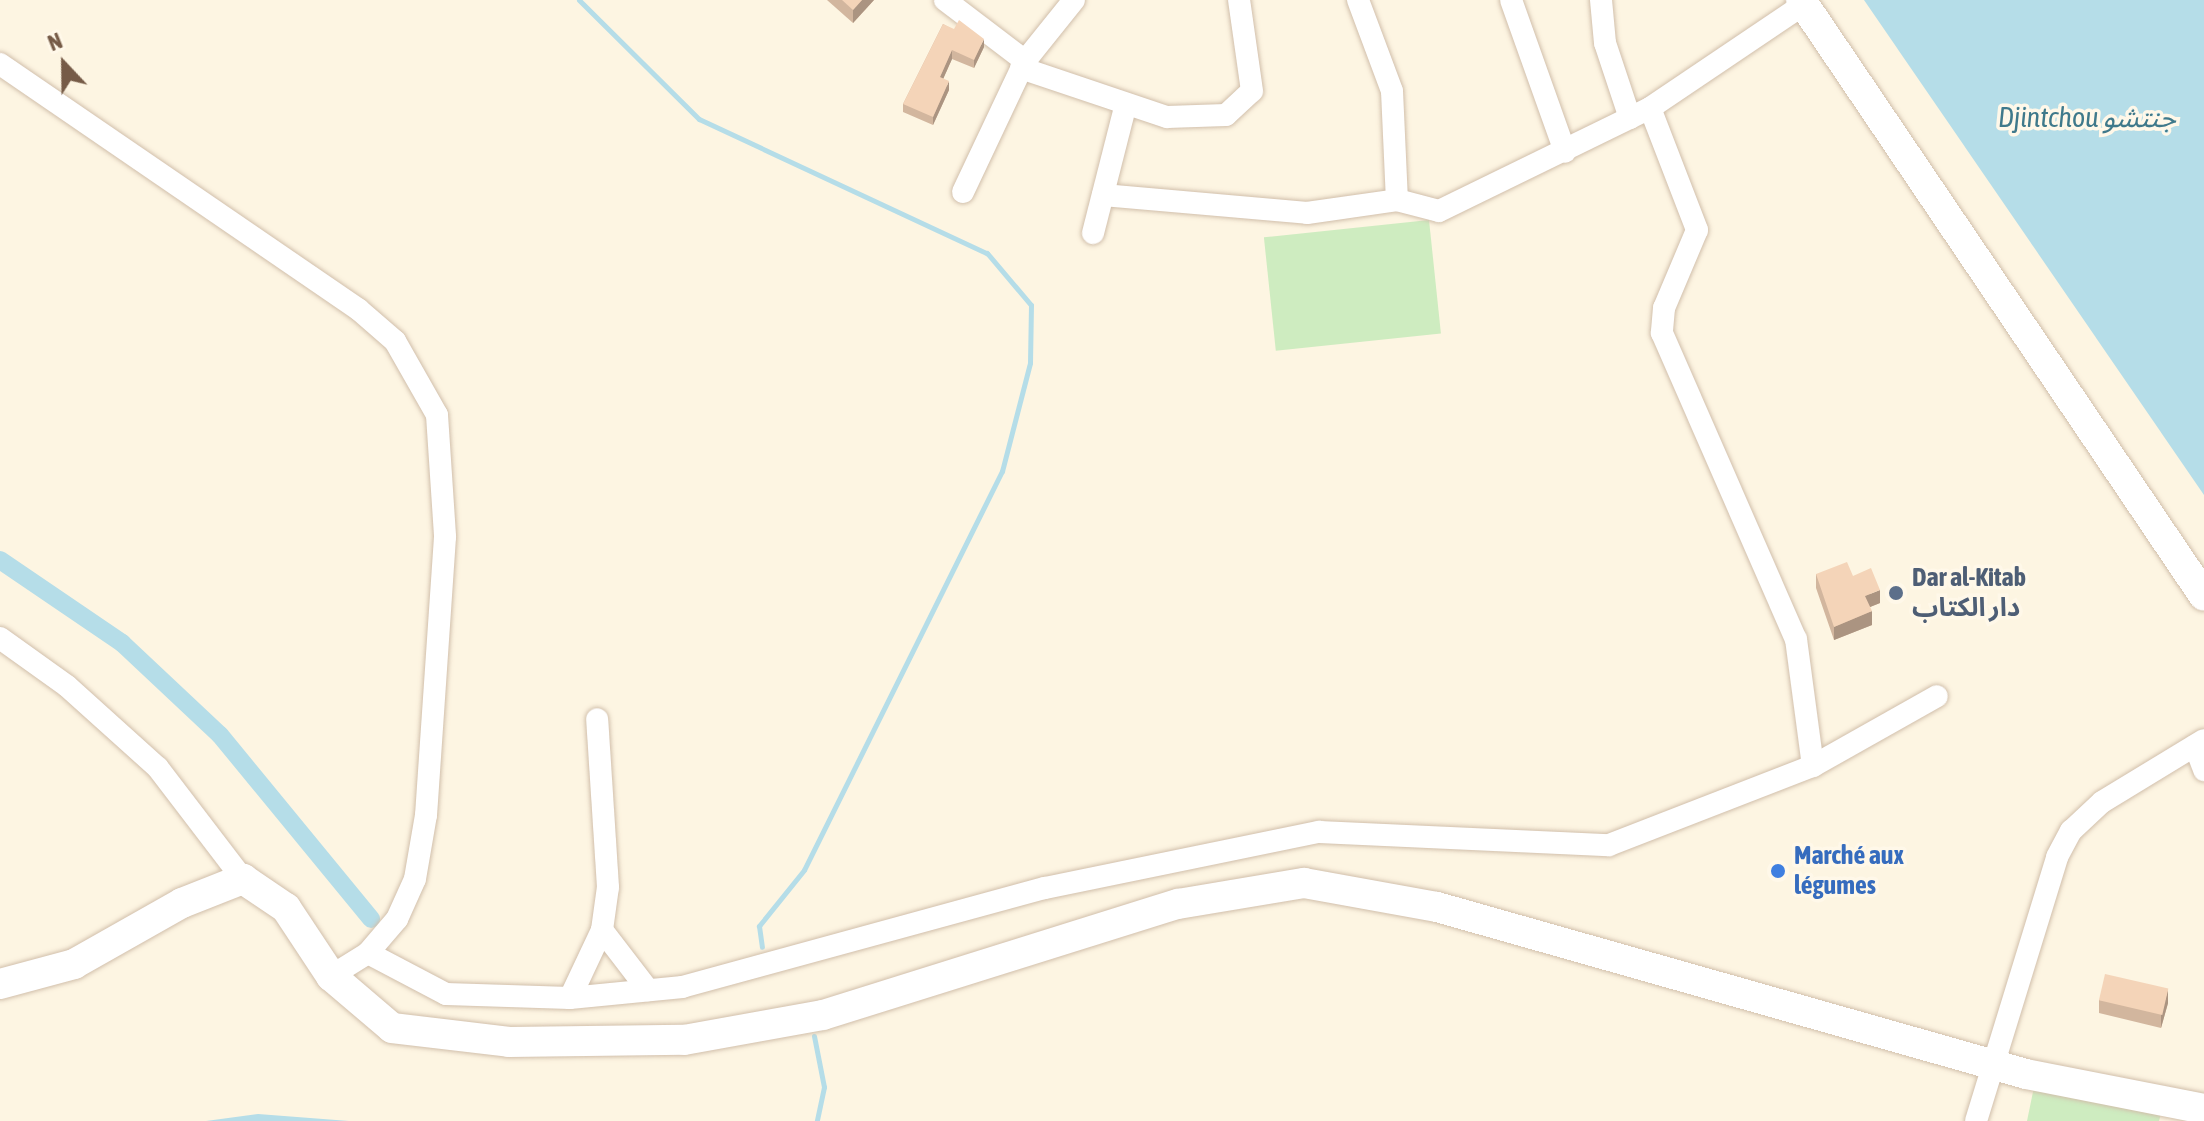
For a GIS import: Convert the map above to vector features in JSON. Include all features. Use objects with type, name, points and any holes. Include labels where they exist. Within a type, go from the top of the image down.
[{"type":"street","points":[[945,0],[1023,65],[1126,104],[1194,117],[1226,115],[1248,102],[1253,57],[1239,0]]},
{"type":"street","points":[[963,192],[1023,65],[1074,0]]},
{"type":"street","points":[[1358,0],[1386,61],[1397,121],[1397,200]]},
{"type":"street","points":[[1511,0],[1565,152]]},
{"type":"street","points":[[1601,0],[1605,43],[1697,230],[1664,308],[1662,333],[1796,639],[1813,766]]},
{"type":"street","points":[[1103,195],[1307,213],[1397,200],[1439,211],[1640,113],[1802,2],[2204,596]]},
{"type":"street","points":[[0,64],[358,309],[395,341],[437,415],[445,537],[426,815],[415,879],[397,919],[368,953],[331,976]]},
{"type":"street","points":[[1093,233],[1126,104]]},
{"type":"street","points":[[0,638],[57,677],[166,775],[243,879],[286,908],[331,976],[392,1028],[436,1038],[594,1045],[684,1040],[823,1015],[1178,904],[1304,883],[1437,907],[1994,1064],[2204,1109]]},
{"type":"street","points":[[368,953],[446,994],[570,998],[648,990],[764,968],[1045,888],[1319,832],[1609,845],[1813,766],[1937,696]]},
{"type":"street","points":[[570,998],[602,930],[608,887],[597,719]]},
{"type":"street","points":[[1976,1121],[2057,857],[2071,831],[2102,802],[2199,743],[2204,770]]},
{"type":"street","points":[[0,984],[74,964],[194,897],[243,879]]},
{"type":"street","points":[[602,930],[648,990]]},
{"type":"green space","points":[[1429,220],[1441,333],[1276,351],[1264,237]]},
{"type":"green space","points":[[2034,1087],[2161,1113],[2159,1121],[2027,1121]]},
{"type":"water","name":"Djintchou جنتشو","points":[[1864,0],[2204,0],[2204,495]]},
{"type":"water","points":[[258,1114],[349,1121],[206,1121]]},
{"type":"building","points":[[842,0],[862,0],[853,10]]},
{"type":"building","points":[[959,20],[984,39],[974,60],[952,50],[940,77],[949,81],[933,117],[903,104],[943,24],[954,29]]},
{"type":"building","points":[[1847,562],[1853,576],[1871,568],[1880,590],[1865,596],[1872,611],[1834,627],[1816,574]]},
{"type":"building","points":[[2105,974],[2168,989],[2162,1015],[2099,1000]]},
{"type":"waterway","points":[[579,0],[699,119],[987,253],[1031,305],[1030,363],[1002,471],[804,870],[759,926],[762,947]]},
{"type":"waterway","points":[[0,560],[122,643],[220,735],[371,919]]},
{"type":"waterway","points":[[814,1036],[824,1087],[817,1121]]},
{"type":"place","name":"Dar al-Kitab دار الكتاب","points":[[1896,593]]},
{"type":"place","name":"Marché aux légumes","points":[[1778,871]]}]
